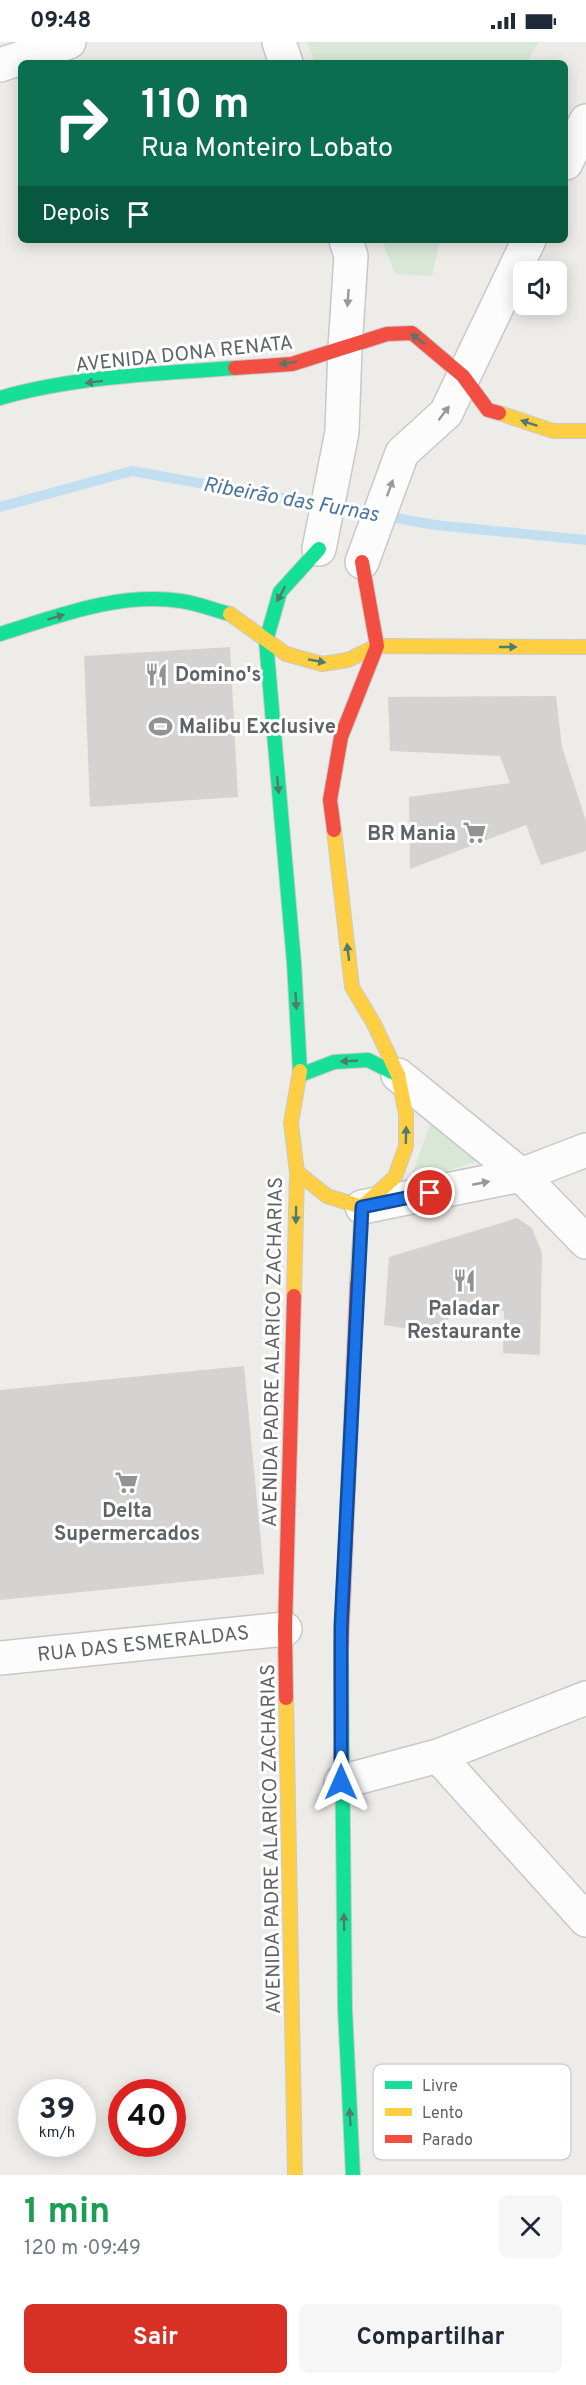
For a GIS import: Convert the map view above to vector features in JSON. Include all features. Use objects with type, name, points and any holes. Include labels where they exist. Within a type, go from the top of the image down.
[{"type":"street","points":[[0,65],[69,42]]},
{"type":"street","points":[[279,42],[285,60]]},
{"type":"street","points":[[568,159],[586,121]]},
{"type":"street","points":[[318,549],[342,432],[351,256],[347,243]]},
{"type":"street","points":[[353,2175],[345,2009],[341,1626],[362,1207],[396,1176],[406,1146],[406,1114],[398,1075],[374,1024],[352,987],[330,800],[341,737],[377,646],[362,562],[402,453],[446,413],[528,243]]},
{"type":"street","name":"AVENIDA DONA RENATA","points":[[0,398],[30,389],[153,374],[292,364],[387,334],[412,333],[463,376],[488,410],[553,431],[586,431]]},
{"type":"street","name":"AVENIDA PADRE ALARICO ZACHARIAS","points":[[295,2175],[285,1629],[297,1172],[291,1123],[300,1075],[294,963],[266,641],[280,592],[318,549]]},
{"type":"street","points":[[0,634],[84,608],[130,599],[181,601],[233,615],[286,654],[322,664],[348,660],[377,646],[586,647]]},
{"type":"street","points":[[300,1075],[334,1062],[368,1060],[398,1075],[521,1175],[586,1242]]},
{"type":"street","points":[[297,1172],[327,1196],[362,1207],[521,1175],[586,1150]]},
{"type":"street","name":"RUA DAS ESMERALDAS","points":[[0,1658],[285,1629]]},
{"type":"street","points":[[341,1782],[438,1756],[586,1698]]},
{"type":"street","points":[[438,1756],[586,1920]]},
{"type":"green space","points":[[307,42],[539,42],[528,60],[314,60]]},
{"type":"green space","points":[[383,243],[439,243],[432,276],[395,274]]},
{"type":"green space","points":[[432,1118],[481,1160],[409,1183]]},
{"type":"building","name":"Malibu Exclusive","points":[[230,647],[238,797],[90,807],[84,656]]},
{"type":"building","points":[[556,696],[562,747],[586,821],[586,851],[541,865],[526,825],[410,869],[409,797],[510,783],[500,756],[390,751],[388,697]]},
{"type":"building","name":"Paladar Restaurante","points":[[517,1218],[532,1228],[542,1253],[540,1355],[503,1353],[504,1311],[461,1305],[436,1333],[384,1325],[389,1257]]},
{"type":"building","name":"Delta Supermercados","points":[[244,1366],[264,1574],[0,1600],[0,1390]]},
{"type":"waterway","name":"Ribeirão das Furnas","points":[[0,507],[132,471],[435,525],[586,540]]},
{"type":"traffic: fast","points":[[0,398],[56,385],[86,381],[235,368]]},
{"type":"traffic: fast","points":[[300,1071],[294,963],[266,641],[280,592],[319,549]]},
{"type":"traffic: fast","points":[[0,634],[89,607],[134,600],[181,601],[230,614]]},
{"type":"traffic: fast","points":[[300,1075],[334,1062],[368,1060],[398,1075]]},
{"type":"traffic: fast","points":[[341,1651],[345,2009],[353,2175]]},
{"type":"traffic: slow","points":[[499,413],[553,431],[586,431]]},
{"type":"traffic: slow","points":[[230,614],[286,654],[322,664],[348,660],[377,646],[586,647]]},
{"type":"traffic: slow","points":[[334,830],[352,987],[374,1024],[398,1075],[406,1114],[406,1146],[395,1177],[362,1207],[357,1284]]},
{"type":"traffic: slow","points":[[294,1296],[297,1172],[291,1123],[300,1071]]},
{"type":"traffic: slow","points":[[297,1172],[327,1196],[362,1207]]},
{"type":"traffic: slow","points":[[286,1698],[295,2175]]},
{"type":"traffic: jam","points":[[235,368],[292,364],[387,334],[412,333],[463,376],[488,410],[499,413]]},
{"type":"traffic: jam","points":[[334,830],[330,800],[341,737],[377,646],[362,562]]},
{"type":"traffic: jam","points":[[341,1651],[357,1284]]},
{"type":"traffic: jam","points":[[286,1698],[285,1629],[294,1296]]},
{"type":"place","name":"Domino's","points":[[157,674]]},
{"type":"place","name":"Malibu Exclusive","points":[[161,726]]},
{"type":"place","name":"BR Mania","points":[[474,833]]},
{"type":"place","name":"Paladar Restaurante","points":[[464,1281]]},
{"type":"place","name":"Delta Supermercados","points":[[127,1482]]},
{"type":"route","points":[[341,1782],[341,1626],[362,1207],[430,1193]]}]
